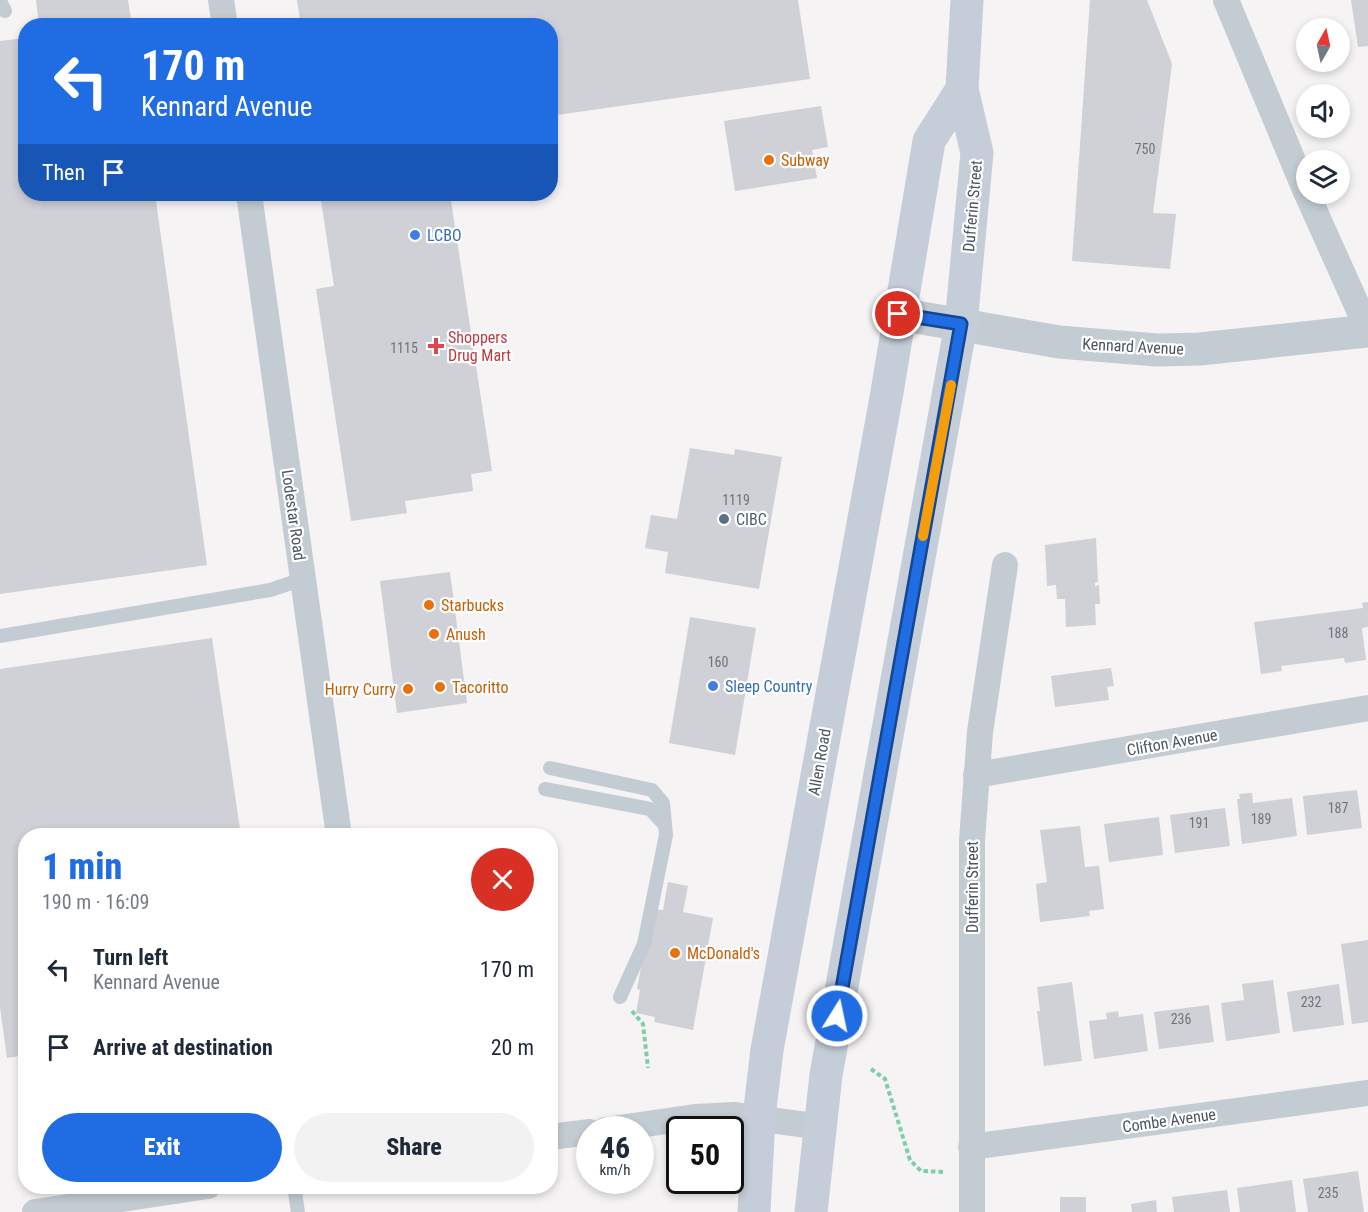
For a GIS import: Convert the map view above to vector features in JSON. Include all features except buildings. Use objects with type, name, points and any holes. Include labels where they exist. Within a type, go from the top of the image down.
[{"type":"main road","name":"Dufferin Street","points":[[961,324],[977,153],[962,89],[967,0]]},
{"type":"main road","name":"Dufferin Street","points":[[898,314],[929,141],[962,89]]},
{"type":"main road","name":"Allen Road","points":[[754,1212],[759,1117],[767,1050],[886,398],[898,314]]},
{"type":"main road","points":[[811,1212],[826,1075],[961,324]]},
{"type":"street","points":[[221,0],[224,18]]},
{"type":"street","points":[[1226,0],[1296,167]]},
{"type":"street","name":"Lodestar Road","points":[[250,201],[338,828]]},
{"type":"street","points":[[1312,204],[1368,330]]},
{"type":"street","name":"Kennard Avenue","points":[[898,314],[1059,342],[1156,350],[1200,350],[1368,330]]},
{"type":"street","name":"Dufferin Street","points":[[972,1212],[972,840],[975,775],[1005,565]]},
{"type":"street","name":"Clifton Avenue","points":[[975,775],[1368,708]]},
{"type":"street","name":"Combe Avenue","points":[[971,1160],[1368,1093]]},
{"type":"street","points":[[654,1123],[695,1117],[759,1117],[820,1127]]},
{"type":"street","points":[[558,1136],[576,1134]]},
{"type":"street","points":[[35,1212],[155,1194]]},
{"type":"lane","points":[[0,636],[270,590],[303,579]]},
{"type":"lane","points":[[550,768],[652,790],[663,803],[666,835],[644,944],[620,997]]},
{"type":"lane","points":[[545,789],[650,809],[665,825]]},
{"type":"lane","points":[[295,1194],[298,1212]]},
{"type":"path","points":[[620,997],[644,1024],[648,1068]]},
{"type":"path","points":[[871,1069],[885,1079],[910,1160],[921,1172],[971,1160]]},
{"type":"slow traffic","points":[[923,536],[951,385]]},
{"type":"place","name":"Subway","points":[[769,160]]},
{"type":"place","name":"LCBO","points":[[415,235]]},
{"type":"place","name":"Shoppers Drug Mart","points":[[436,346]]},
{"type":"place","name":"CIBC","points":[[724,519]]},
{"type":"place","name":"Starbucks","points":[[429,605]]},
{"type":"place","name":"Anush","points":[[434,634]]},
{"type":"place","name":"Sleep Country","points":[[713,686]]},
{"type":"place","name":"Tacoritto","points":[[440,687]]},
{"type":"place","name":"Hurry Curry","points":[[408,689]]},
{"type":"place","name":"McDonald's","points":[[675,953]]},
{"type":"route","points":[[837,1016],[961,324],[898,314]]}]
